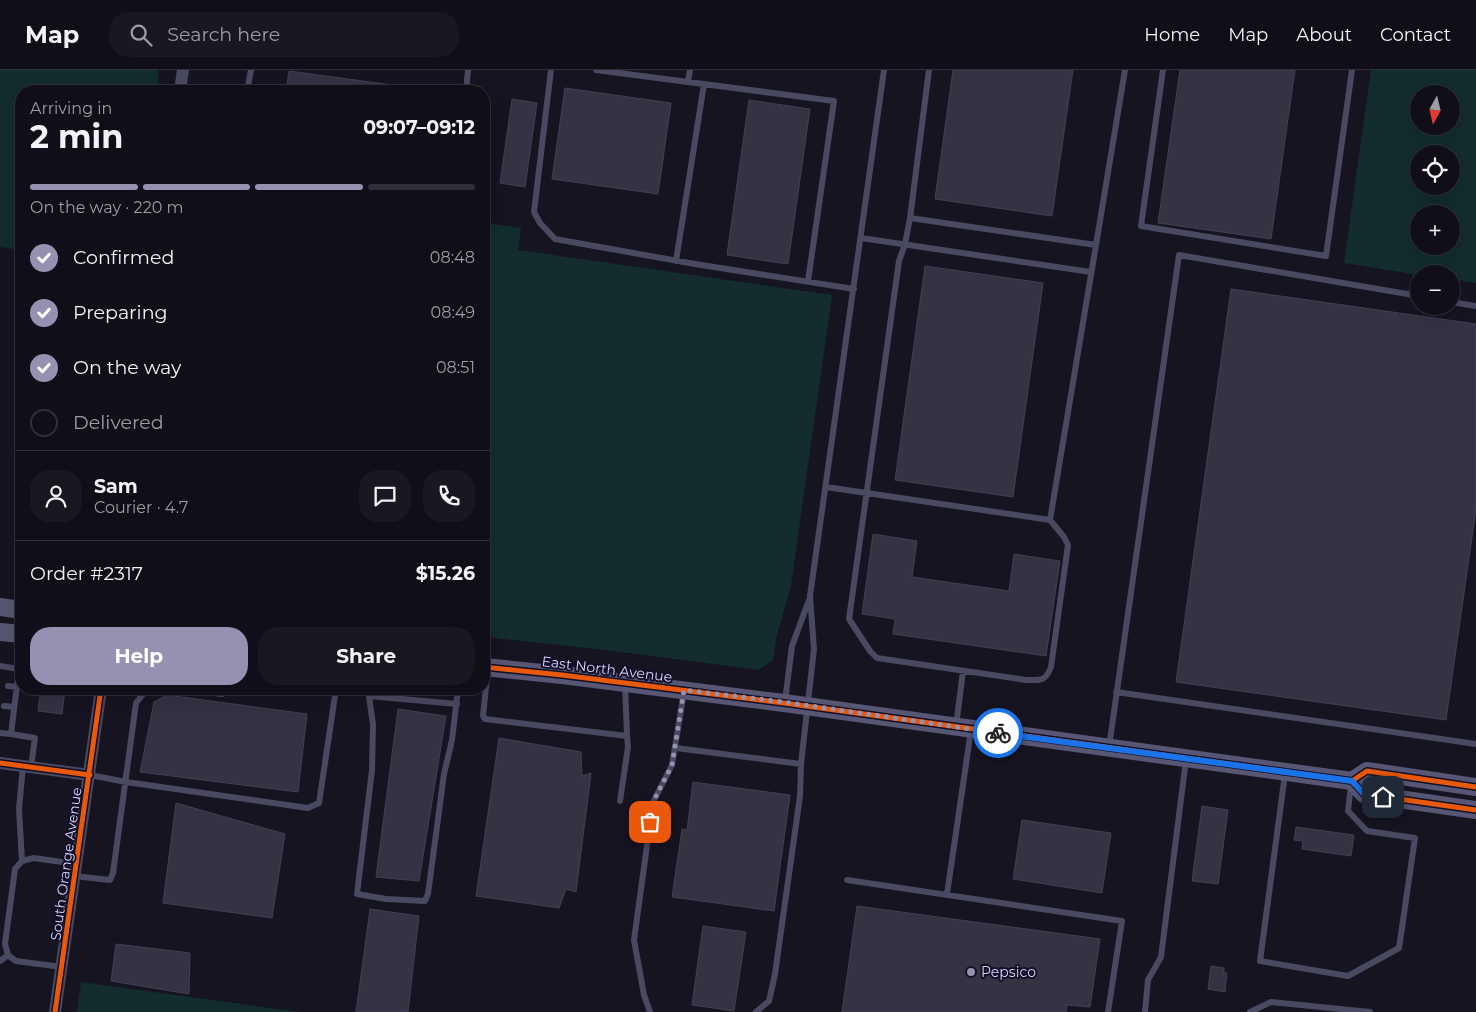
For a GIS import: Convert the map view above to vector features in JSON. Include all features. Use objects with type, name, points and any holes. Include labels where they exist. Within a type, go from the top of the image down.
[{"type":"street","points":[[181,85],[183,70]]},
{"type":"street","points":[[0,607],[15,609]]},
{"type":"street","points":[[0,632],[15,633]]},
{"type":"street","name":"East North Avenue","points":[[490,667],[784,702],[1352,781],[1364,794],[1476,810]]},
{"type":"street","name":"South Orange Avenue","points":[[55,1012],[100,695]]},
{"type":"street","points":[[0,763],[90,775]]},
{"type":"street","points":[[1352,781],[1367,771],[1476,787]]},
{"type":"lane","points":[[248,85],[251,70]]},
{"type":"lane","points":[[467,85],[468,70]]},
{"type":"lane","points":[[551,70],[534,212],[540,223],[555,239],[676,261],[854,289]]},
{"type":"lane","points":[[596,70],[834,101],[808,281]]},
{"type":"lane","points":[[688,82],[690,70]]},
{"type":"lane","points":[[784,702],[792,646],[810,596],[884,70]]},
{"type":"lane","points":[[826,487],[866,493],[1050,520],[1068,545],[1053,658],[1046,678],[1042,680],[1026,680],[877,658],[870,651],[849,619],[866,493],[899,261],[905,244],[910,218],[929,70]]},
{"type":"lane","points":[[1050,520],[1125,70]]},
{"type":"lane","points":[[1163,70],[1141,226],[1326,256],[1352,70]]},
{"type":"lane","points":[[676,261],[704,84]]},
{"type":"lane","points":[[910,218],[1096,245]]},
{"type":"lane","points":[[861,238],[1091,272]]},
{"type":"lane","points":[[1109,748],[1179,255],[1410,294]]},
{"type":"lane","points":[[1460,303],[1476,306]]},
{"type":"lane","points":[[756,1012],[769,1001],[775,974],[800,796],[801,764],[814,649],[810,596]]},
{"type":"lane","points":[[0,666],[15,668]]},
{"type":"lane","points":[[947,894],[963,728],[964,671]]},
{"type":"lane","points":[[620,801],[628,746],[625,682]]},
{"type":"lane","points":[[8,686],[15,687]]},
{"type":"lane","points":[[650,1012],[644,995],[634,940],[653,802],[672,765],[684,690]]},
{"type":"lane","points":[[1116,692],[1476,744]]},
{"type":"lane","points":[[11,734],[16,695]]},
{"type":"lane","points":[[62,967],[16,961],[8,954],[5,944],[15,869],[22,861],[34,858],[110,880],[113,874],[136,703],[142,695]]},
{"type":"lane","points":[[90,775],[126,782],[308,808],[319,803],[335,695]]},
{"type":"lane","points":[[369,695],[373,725],[372,770],[357,894],[386,899],[425,901],[428,894],[444,774],[452,740],[458,695]]},
{"type":"lane","points":[[378,695],[388,698],[457,704]]},
{"type":"lane","points":[[483,695],[483,716],[485,719],[627,736]]},
{"type":"lane","points":[[4,706],[14,707]]},
{"type":"lane","points":[[0,733],[35,738],[19,809],[22,861]]},
{"type":"lane","points":[[676,748],[801,764]]},
{"type":"lane","points":[[1145,1012],[1148,980],[1161,957],[1186,759]]},
{"type":"lane","points":[[1286,772],[1260,961],[1348,976],[1399,948],[1415,838],[1367,831],[1348,812],[1352,781]]},
{"type":"lane","points":[[847,880],[1122,921],[1108,1012]]},
{"type":"lane","points":[[0,961],[8,954]]},
{"type":"lane","points":[[1250,1012],[1271,1002],[1370,1012]]},
{"type":"green space","points":[[0,70],[159,70],[158,85],[15,85],[15,249],[0,247]]},
{"type":"green space","points":[[1371,70],[1476,70],[1476,283],[1460,280],[1460,265],[1410,265],[1410,274],[1344,263]]},
{"type":"green space","points":[[490,224],[521,228],[518,250],[832,295],[791,586],[776,639],[773,660],[759,670],[606,650],[490,638]]},
{"type":"green space","points":[[81,982],[299,1012],[77,1012]]},
{"type":"building","points":[[953,70],[1073,70],[1052,216],[935,199]]},
{"type":"building","points":[[1180,70],[1295,70],[1271,239],[1158,223]]},
{"type":"building","points":[[289,71],[392,85],[287,85]]},
{"type":"building","points":[[565,88],[671,103],[658,194],[552,179]]},
{"type":"building","points":[[512,99],[537,103],[525,187],[500,183]]},
{"type":"building","points":[[749,100],[810,109],[788,264],[727,255]]},
{"type":"building","points":[[925,266],[1043,283],[1013,497],[895,480]]},
{"type":"building","points":[[1231,289],[1476,324],[1476,509],[1446,720],[1176,682]]},
{"type":"building","points":[[873,534],[917,541],[912,577],[1009,591],[1014,554],[1060,561],[1046,656],[893,634],[895,619],[862,614]]},
{"type":"building","points":[[40,695],[64,695],[62,714],[38,711]]},
{"type":"building","points":[[167,695],[307,714],[298,792],[140,772],[154,702]]},
{"type":"building","points":[[398,709],[446,716],[419,881],[376,877]]},
{"type":"building","points":[[499,738],[581,752],[582,776],[591,773],[576,892],[566,889],[559,908],[476,896]]},
{"type":"building","points":[[693,782],[790,795],[774,911],[672,897],[682,829],[687,830]]},
{"type":"building","points":[[176,803],[285,834],[272,918],[163,903]]},
{"type":"building","points":[[1202,806],[1228,810],[1218,884],[1192,881]]},
{"type":"building","points":[[1022,820],[1111,833],[1102,893],[1013,879]]},
{"type":"building","points":[[1296,827],[1354,835],[1351,856],[1302,849],[1303,841],[1294,840]]},
{"type":"building","name":"Pepsico","points":[[857,906],[1100,939],[1090,1007],[1067,1005],[1066,1012],[842,1012]]},
{"type":"building","points":[[370,909],[419,916],[408,1012],[356,1012]]},
{"type":"building","points":[[703,926],[746,932],[734,1011],[692,1005]]},
{"type":"building","points":[[116,944],[190,953],[189,994],[111,981]]},
{"type":"building","points":[[1211,966],[1224,968],[1224,973],[1227,973],[1225,992],[1208,989]]},
{"type":"cycle path","points":[[490,668],[784,703],[1352,781],[1364,794],[1476,810]]},
{"type":"cycle path","points":[[55,1012],[100,695]]},
{"type":"cycle path","points":[[0,763],[90,775]]},
{"type":"cycle path","points":[[1352,781],[1367,771],[1476,787]]},
{"type":"way so far","points":[[650,822],[653,802],[672,765],[679,733],[684,690],[784,702],[998,733]]},
{"type":"place","name":"Pepsico","points":[[971,972]]},
{"type":"route","points":[[998,733],[1352,781],[1364,794],[1383,797]]}]
